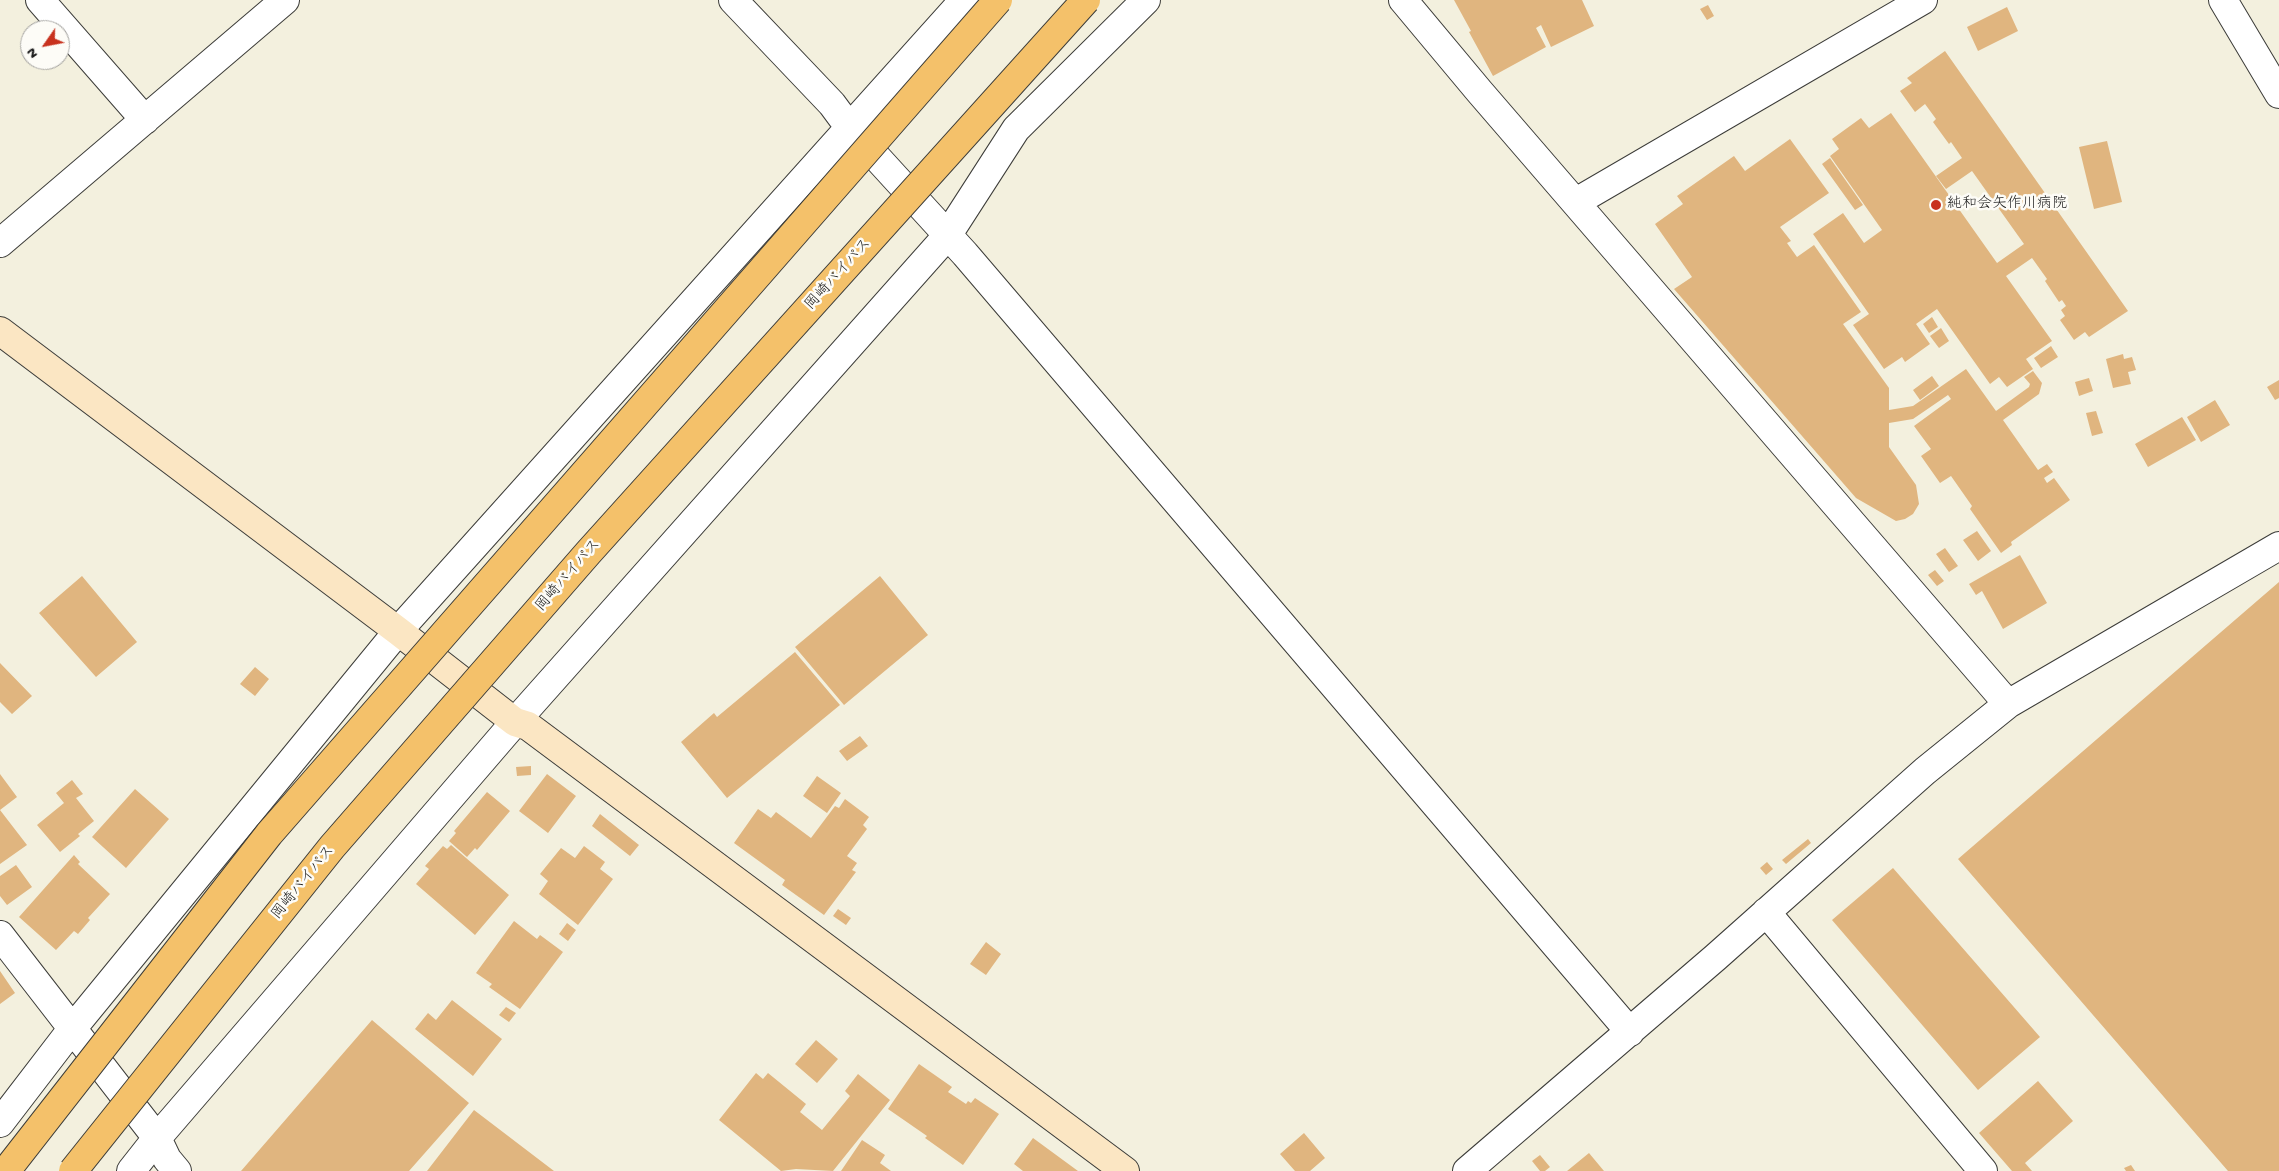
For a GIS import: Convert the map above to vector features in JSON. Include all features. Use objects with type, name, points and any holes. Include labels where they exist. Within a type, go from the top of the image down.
[{"type":"highway","points":[[6,1171],[270,834],[998,0]]},
{"type":"highway","name":"岡崎バイパス","points":[[73,1171],[338,840],[588,553],[1086,0]]},
{"type":"street","points":[[40,0],[145,120]]},
{"type":"street","points":[[0,244],[284,0]]},
{"type":"street","points":[[734,0],[832,104],[849,127],[965,254],[1630,1032]]},
{"type":"street","points":[[0,1123],[72,1029],[398,631],[964,0]]},
{"type":"street","points":[[132,1171],[157,1138],[515,722],[947,236],[1016,129],[1146,0]]},
{"type":"street","points":[[1403,0],[2008,704]]},
{"type":"street","points":[[1576,202],[1923,0]]},
{"type":"street","points":[[2223,0],[2279,94]]},
{"type":"street","points":[[0,331],[398,631],[515,722],[528,726],[1125,1171]]},
{"type":"street","points":[[1467,1171],[1630,1032],[1925,771],[2008,704],[2279,546]]},
{"type":"street","points":[[1766,912],[1983,1171]]},
{"type":"street","points":[[0,935],[157,1138],[167,1159],[177,1171]]},
{"type":"building","points":[[1454,0],[1582,0],[1594,26],[1551,47],[1541,25],[1536,28],[1546,47],[1493,76]]},
{"type":"building","points":[[1708,5],[1714,16],[1707,20],[1700,9]]},
{"type":"building","points":[[2007,7],[2018,31],[1978,51],[1967,27]]},
{"type":"building","points":[[1945,51],[2128,311],[2089,337],[2085,332],[2074,340],[2060,320],[2065,316],[2061,310],[2066,306],[2062,300],[2059,302],[2045,281],[2047,279],[2032,258],[2006,276],[2052,341],[2026,359],[2033,369],[2007,387],[1999,377],[1990,384],[1937,309],[1916,324],[1930,344],[1905,362],[1902,357],[1884,369],[1853,325],[1869,314],[1813,234],[1843,213],[1864,243],[1882,230],[1830,156],[1839,149],[1832,139],[1861,118],[1869,128],[1891,113],[1997,263],[2024,244],[1972,171],[1946,189],[1936,176],[1962,158],[1933,122],[1936,119],[1925,104],[1915,112],[1900,91],[1912,83],[1907,78]]},
{"type":"building","points":[[1790,139],[1829,193],[1780,227],[1791,241],[1787,243],[1797,257],[1814,245],[1861,312],[1843,324],[1889,388],[1889,410],[1913,406],[1966,369],[1996,411],[2029,387],[2030,384],[2024,377],[2033,371],[2042,383],[2039,394],[2003,420],[2038,470],[2047,464],[2053,472],[2044,478],[2047,483],[2054,478],[2070,500],[2011,542],[2012,545],[2001,553],[1970,509],[1972,506],[1951,476],[1940,483],[1921,456],[1931,449],[1914,426],[1951,399],[1948,395],[1913,419],[1889,423],[1889,447],[1916,485],[1919,504],[1913,514],[1905,519],[1896,521],[1856,498],[1674,289],[1692,277],[1655,224],[1683,204],[1677,196],[1734,156],[1745,171]]},
{"type":"building","points":[[2107,141],[2122,202],[2094,209],[2079,147]]},
{"type":"building","points":[[1830,158],[1863,205],[1855,210],[1822,164]]},
{"type":"building","points":[[1932,317],[1938,327],[1929,333],[1923,324]]},
{"type":"building","points":[[1941,328],[1949,341],[1939,348],[1930,336]]},
{"type":"building","points":[[2051,346],[2058,357],[2041,368],[2034,358]]},
{"type":"building","points":[[2123,354],[2124,359],[2132,357],[2136,370],[2128,372],[2131,384],[2113,388],[2106,359]]},
{"type":"building","points":[[1932,376],[1939,386],[1920,400],[1913,390]]},
{"type":"building","points":[[2089,378],[2093,391],[2079,396],[2075,382]]},
{"type":"building","points":[[2279,380],[2279,398],[2275,400],[2267,387]]},
{"type":"building","points":[[2215,400],[2230,425],[2201,442],[2187,417]]},
{"type":"building","points":[[2096,411],[2103,433],[2092,436],[2086,413]]},
{"type":"building","points":[[2182,417],[2196,440],[2148,467],[2135,444]]},
{"type":"building","points":[[1977,531],[1991,551],[1978,561],[1963,540]]},
{"type":"building","points":[[1945,548],[1958,566],[1949,572],[1936,554]]},
{"type":"building","points":[[2020,555],[2047,603],[2003,629],[1982,591],[1976,595],[1969,584]]},
{"type":"building","points":[[1935,570],[1944,581],[1937,586],[1928,575]]},
{"type":"building","points":[[82,576],[137,642],[96,677],[39,613]]},
{"type":"building","points":[[880,576],[928,635],[844,705],[795,647]]},
{"type":"building","points":[[2279,582],[2279,1171],[2228,1171],[1958,859]]},
{"type":"building","points":[[795,652],[840,705],[727,798],[681,742],[714,713],[717,717]]},
{"type":"building","points":[[0,663],[32,696],[12,714],[0,702]]},
{"type":"building","points":[[255,667],[269,679],[255,696],[240,684]]},
{"type":"building","points":[[860,736],[868,746],[847,761],[839,751]]},
{"type":"building","points":[[531,766],[531,775],[517,776],[516,767]]},
{"type":"building","points":[[0,774],[17,797],[0,810]]},
{"type":"building","points":[[547,774],[576,796],[548,833],[519,811]]},
{"type":"building","points":[[817,776],[841,793],[827,813],[803,796]]},
{"type":"building","points":[[72,780],[83,794],[76,798],[94,821],[78,834],[80,836],[60,852],[37,825],[64,803],[56,793]]},
{"type":"building","points":[[135,789],[169,819],[126,868],[92,837]]},
{"type":"building","points":[[487,792],[510,811],[477,850],[475,848],[467,857],[449,841],[456,833],[454,831]]},
{"type":"building","points":[[845,799],[869,817],[863,825],[867,829],[847,856],[857,863],[852,870],[856,872],[824,915],[782,885],[785,880],[734,843],[758,809],[771,818],[776,812],[811,838],[835,806],[839,808]]},
{"type":"building","points":[[0,810],[27,845],[0,864]]},
{"type":"building","points":[[600,814],[639,845],[630,856],[592,826]]},
{"type":"building","points":[[1808,839],[1811,843],[1786,864],[1782,860]]},
{"type":"building","points":[[451,845],[509,895],[475,935],[416,884],[429,869],[425,866],[443,846],[447,849]]},
{"type":"building","points":[[584,846],[605,862],[600,869],[613,879],[578,925],[539,894],[548,881],[540,874],[561,848],[575,858]]},
{"type":"building","points":[[74,855],[80,862],[78,864],[110,894],[88,918],[90,920],[78,934],[74,931],[56,950],[19,917]]},
{"type":"building","points":[[1767,862],[1773,869],[1766,875],[1760,868]]},
{"type":"building","points":[[16,865],[32,887],[7,905],[0,896],[0,876]]},
{"type":"building","points":[[1893,868],[2040,1037],[1978,1090],[1832,920]]},
{"type":"building","points":[[838,909],[851,918],[846,925],[833,916]]},
{"type":"building","points":[[514,921],[537,939],[540,935],[563,952],[520,1009],[489,987],[492,984],[476,973]]},
{"type":"building","points":[[567,923],[576,930],[568,941],[559,934]]},
{"type":"building","points":[[986,942],[1001,954],[986,975],[970,964]]},
{"type":"building","points":[[0,971],[15,993],[0,1004]]},
{"type":"building","points":[[452,1000],[502,1039],[473,1076],[415,1029],[428,1013],[436,1020]]},
{"type":"building","points":[[506,1007],[516,1013],[509,1022],[499,1015]]},
{"type":"building","points":[[372,1020],[469,1103],[409,1171],[241,1171]]},
{"type":"building","points":[[816,1040],[838,1059],[817,1083],[795,1064]]},
{"type":"building","points":[[919,1064],[952,1087],[948,1092],[966,1104],[968,1101],[971,1103],[975,1098],[999,1114],[963,1165],[925,1138],[927,1136],[888,1109]]},
{"type":"building","points":[[756,1073],[763,1079],[768,1073],[806,1104],[800,1112],[822,1130],[850,1096],[845,1091],[858,1074],[890,1100],[833,1171],[796,1169],[781,1171],[719,1120]]},
{"type":"building","points":[[2038,1081],[2073,1121],[2025,1163],[2032,1171],[2012,1171],[1979,1133]]},
{"type":"building","points":[[474,1110],[554,1171],[427,1171]]},
{"type":"building","points":[[1304,1133],[1325,1158],[1310,1171],[1295,1171],[1280,1154]]},
{"type":"building","points":[[1033,1138],[1078,1171],[1023,1171],[1014,1164]]},
{"type":"building","points":[[862,1140],[885,1155],[880,1163],[891,1171],[841,1171]]},
{"type":"building","points":[[1589,1153],[1604,1171],[1567,1171]]},
{"type":"building","points":[[1540,1155],[1550,1167],[1545,1171],[1540,1171],[1532,1161]]},
{"type":"building","points":[[2131,1165],[2135,1171],[2126,1171],[2124,1168]]},
{"type":"place","name":"純和会矢作川病院","points":[[1936,205]]}]
